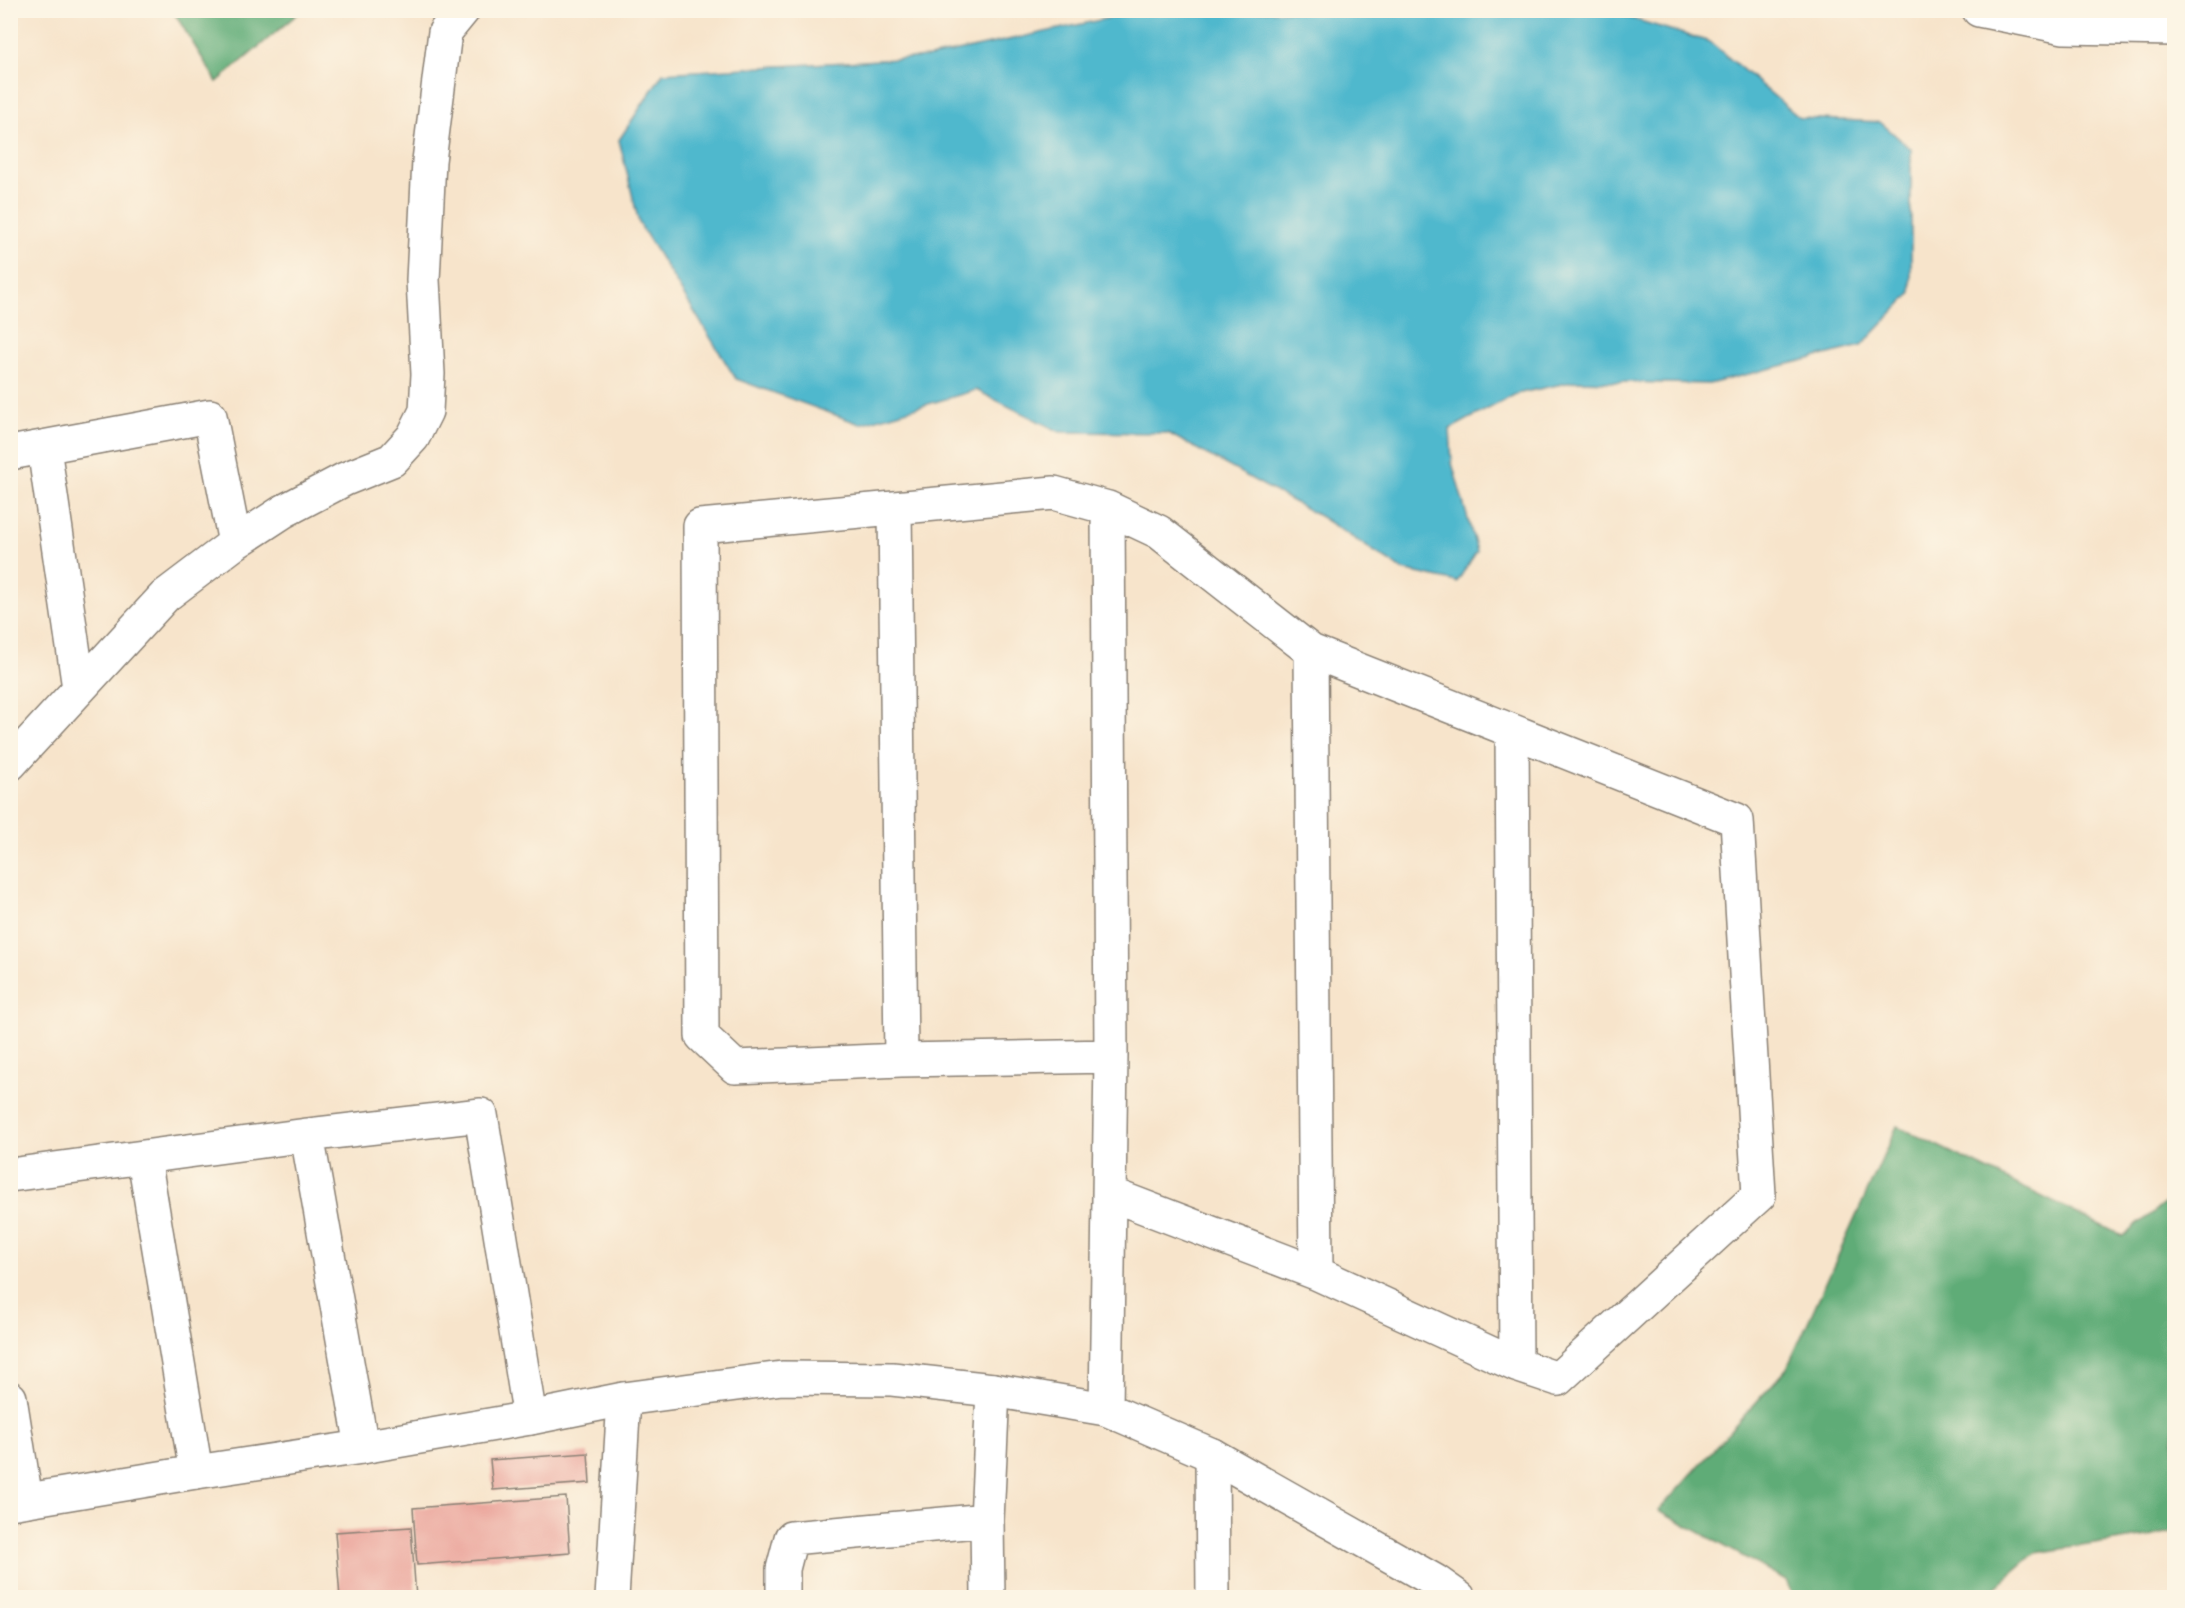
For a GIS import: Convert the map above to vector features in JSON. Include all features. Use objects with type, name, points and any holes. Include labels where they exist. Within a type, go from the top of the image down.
[{"type":"street","points":[[10,764],[165,596],[234,543],[284,511],[345,479],[392,460],[413,437],[426,411],[428,374],[423,280],[429,161],[445,32],[463,10]]},
{"type":"street","points":[[1979,10],[2064,27],[2175,29]]},
{"type":"street","points":[[10,453],[210,416],[234,543]]},
{"type":"street","points":[[44,448],[79,688]]},
{"type":"street","points":[[1110,1194],[1316,1273],[1516,1365],[1558,1379],[1760,1195],[1737,820],[1311,651],[1160,532],[1108,508],[1054,493],[700,526],[702,1036],[735,1068],[901,1060],[1111,1056]]},
{"type":"street","points":[[895,507],[901,1060]]},
{"type":"street","points":[[1106,1409],[1111,1056],[1108,508]]},
{"type":"street","points":[[1311,651],[1316,1273]]},
{"type":"street","points":[[1512,732],[1516,1365]]},
{"type":"street","points":[[10,1175],[481,1115],[530,1418]]},
{"type":"street","points":[[307,1136],[362,1447]]},
{"type":"street","points":[[144,1158],[196,1472]]},
{"type":"street","points":[[10,1398],[18,1502],[362,1447],[624,1399],[782,1378],[892,1379],[993,1390],[1106,1409],[1212,1455],[1443,1592]]},
{"type":"street","points":[[988,1598],[987,1520],[993,1390]]},
{"type":"street","points":[[612,1598],[624,1399]]},
{"type":"street","points":[[1212,1455],[1213,1598]]},
{"type":"street","points":[[783,1598],[783,1569],[790,1538],[987,1520]]},
{"type":"green space","points":[[173,11],[301,11],[217,82]]},
{"type":"green space","points":[[1897,1126],[2123,1236],[2174,1196],[2174,1532],[2035,1553],[1984,1597],[1793,1598],[1786,1580],[1659,1510],[1787,1368]]},
{"type":"water","points":[[1141,11],[1607,11],[1710,42],[1800,118],[1880,122],[1911,149],[1911,294],[1861,346],[1709,384],[1576,381],[1516,394],[1450,429],[1452,463],[1477,551],[1457,582],[1403,570],[1321,517],[1168,433],[1060,432],[976,390],[860,424],[736,379],[639,223],[619,140],[663,73],[930,57]]},
{"type":"building","points":[[588,1453],[590,1483],[493,1490],[490,1460]]},
{"type":"building","points":[[566,1497],[570,1553],[417,1565],[413,1508]]},
{"type":"building","points":[[411,1527],[416,1598],[340,1598],[335,1532]]},
{"type":"building","points":[[540,1593],[540,1598],[501,1598],[501,1596]]}]
